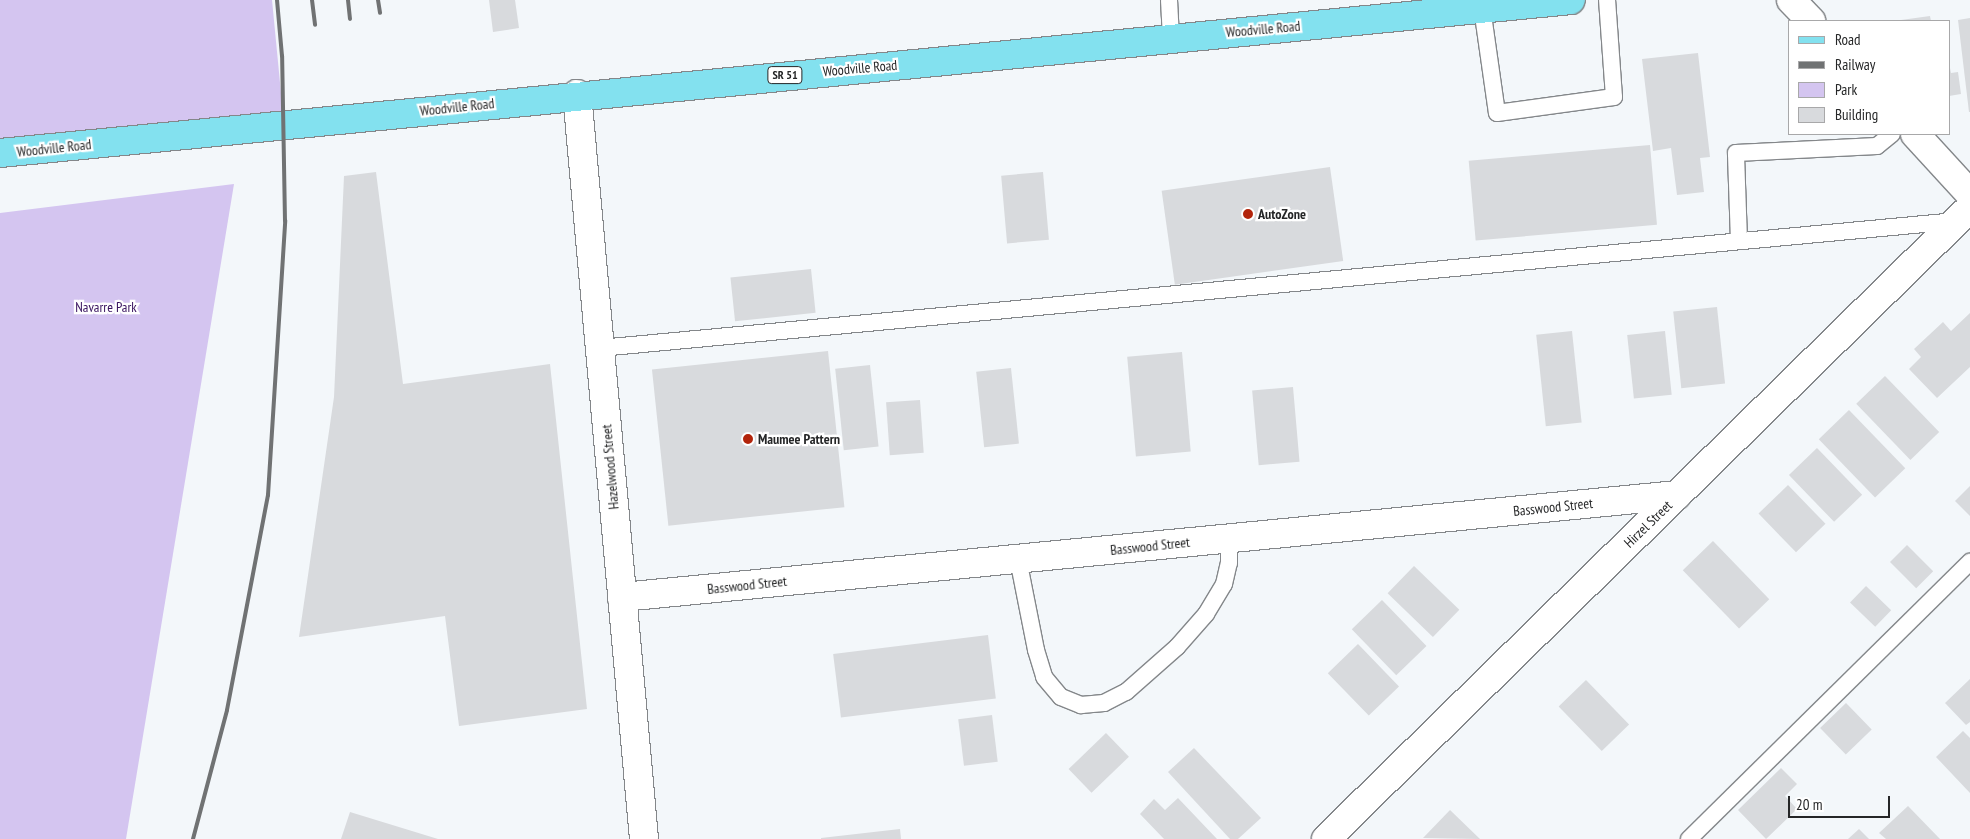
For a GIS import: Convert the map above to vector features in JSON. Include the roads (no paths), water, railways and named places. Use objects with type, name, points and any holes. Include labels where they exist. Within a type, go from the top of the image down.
[{"type":"main road","name":"Woodville Road","points":[[0,153],[577,94],[1571,0]]},
{"type":"street","points":[[1791,0],[1810,20]]},
{"type":"street","name":"Hazelwood Street","points":[[577,94],[644,839]]},
{"type":"street","points":[[1915,135],[1970,194]]},
{"type":"street","name":"Hirzel Street","points":[[1326,839],[1964,214]]},
{"type":"street","name":"Basswood Street","points":[[622,597],[1677,495]]},
{"type":"lane","points":[[1169,0],[1171,38]]},
{"type":"lane","points":[[1482,8],[1497,113],[1614,97],[1607,0]]},
{"type":"lane","points":[[1739,241],[1736,153],[1877,146],[1891,135]]},
{"type":"lane","points":[[600,348],[1739,241],[1964,214]]},
{"type":"lane","points":[[1018,559],[1036,650],[1044,677],[1061,697],[1081,705],[1104,703],[1126,692],[1177,647],[1206,614],[1224,584],[1229,563],[1229,538]]},
{"type":"lane","points":[[1689,839],[1970,562]]},
{"type":"railway","points":[[193,839],[227,710],[268,495],[285,221],[282,56],[277,0]]},
{"type":"railway","points":[[312,0],[315,25]]},
{"type":"railway","points":[[348,0],[350,19]]},
{"type":"railway","points":[[378,0],[380,13]]},
{"type":"place","name":"AutoZone","points":[[1248,214]]},
{"type":"place","name":"Maumee Pattern","points":[[748,439]]},
{"type":"park label","name":"Navarre Park","points":[[106,307]]}]
